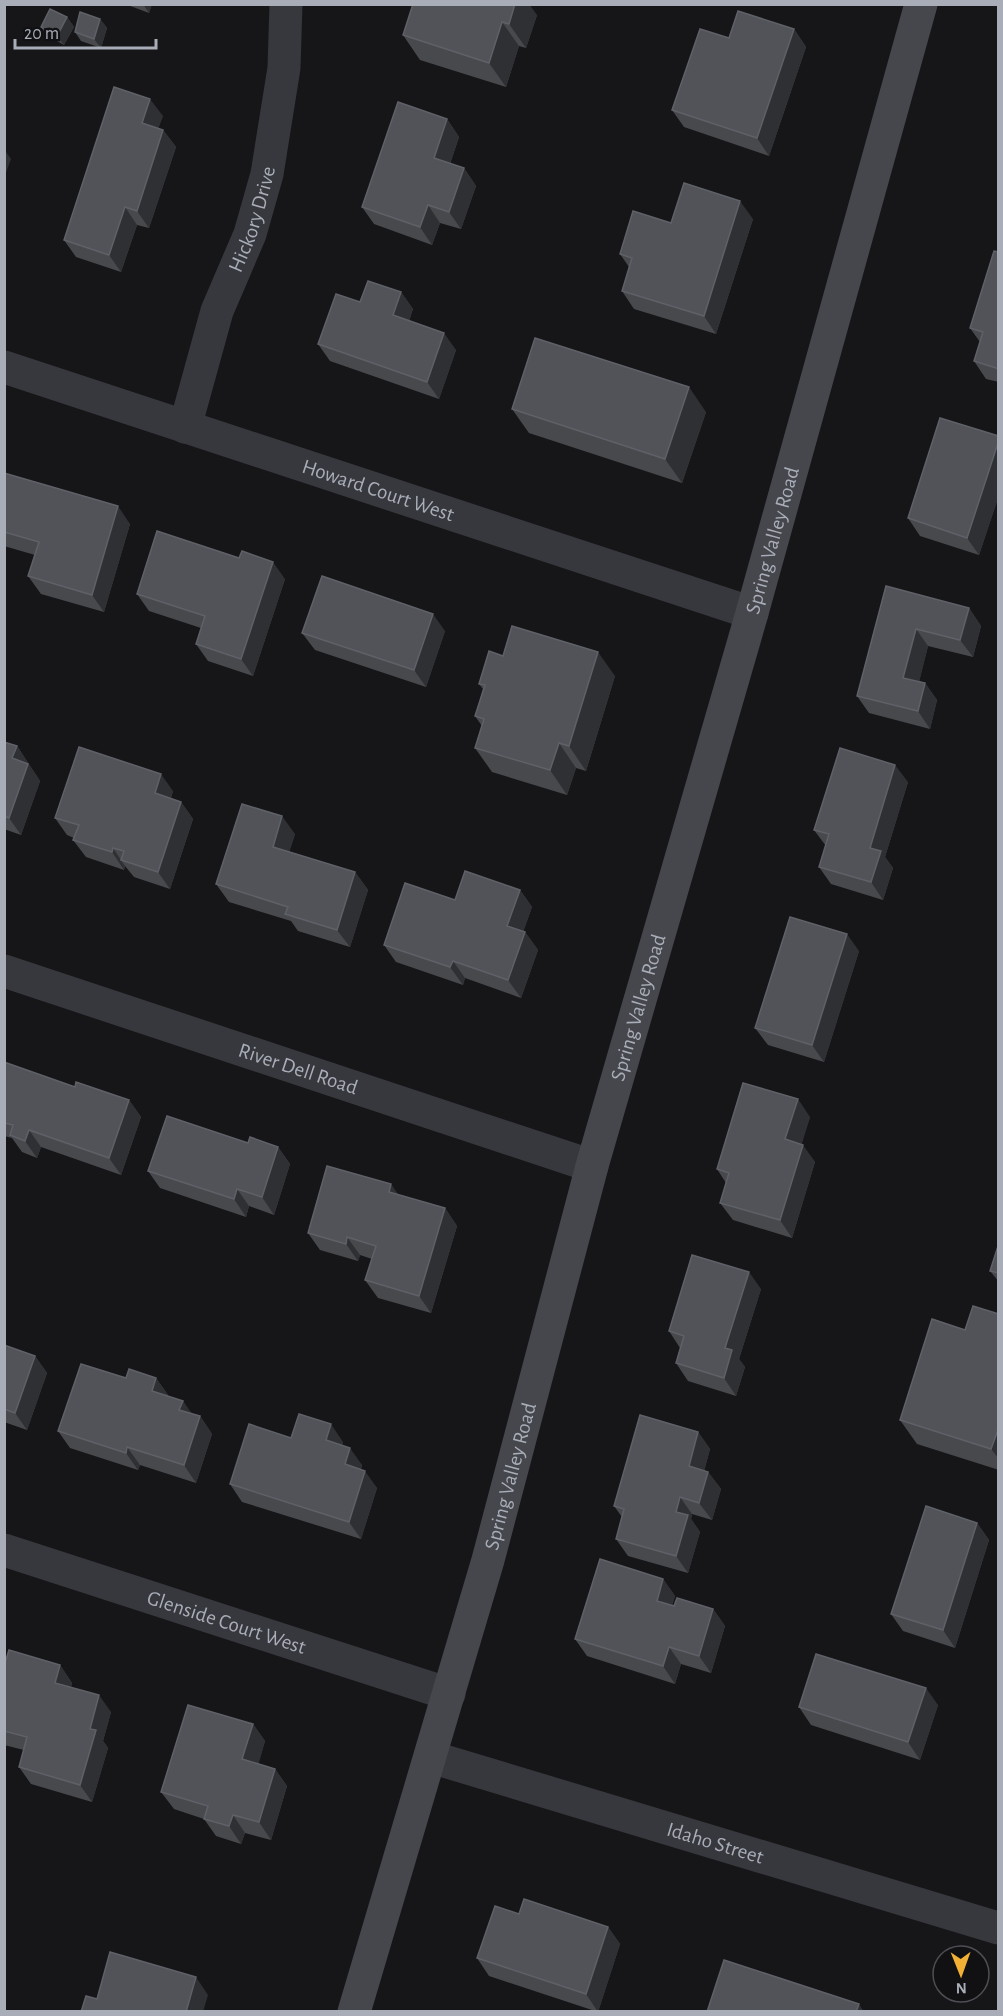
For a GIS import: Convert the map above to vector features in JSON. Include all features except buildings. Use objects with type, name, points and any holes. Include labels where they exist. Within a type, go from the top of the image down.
[{"type":"street","name":"Hickory Drive","points":[[185,427],[216,311],[250,234],[267,174],[284,68],[286,4]]},
{"type":"street","name":"Spring Valley Road","points":[[354,2012],[488,1560],[592,1166],[752,613],[921,4]]},
{"type":"street","name":"Howard Court West","points":[[4,367],[752,613]]},
{"type":"street","name":"River Dell Road","points":[[4,971],[592,1166]]},
{"type":"street","name":"Glenside Court West","points":[[4,1550],[449,1694]]},
{"type":"street","name":"Idaho Street","points":[[431,1757],[999,1928]]}]
